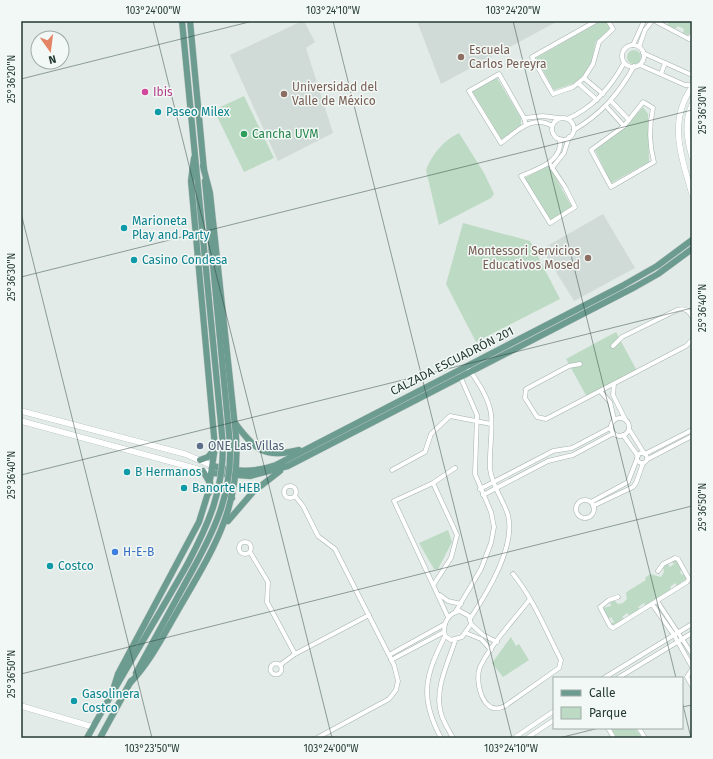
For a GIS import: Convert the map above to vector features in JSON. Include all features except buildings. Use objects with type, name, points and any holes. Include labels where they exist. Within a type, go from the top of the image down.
[{"type":"main road","points":[[87,738],[113,690],[147,636],[207,526],[222,476],[223,444],[194,158],[182,21]]},
{"type":"main road","points":[[100,738],[207,544],[222,510],[228,489],[230,444],[216,310],[190,21]]},
{"type":"main road","points":[[692,86],[682,107],[678,122],[678,139],[692,194]]},
{"type":"main road","points":[[682,107],[691,108],[687,131],[692,157]]},
{"type":"main road","points":[[113,690],[118,674],[195,532],[204,511],[212,473],[215,449],[191,181],[194,158]]},
{"type":"main road","points":[[203,166],[210,194],[238,453],[237,474],[224,526]]},
{"type":"main road","name":"CALZADA ESCUADRÓN 201","points":[[213,466],[237,474],[268,468],[635,279],[668,259],[692,240]]},
{"type":"main road","name":"CALZADA ESCUADRÓN 201","points":[[212,473],[258,475],[288,466],[635,287],[658,274],[691,250]]},
{"type":"main road","points":[[21,411],[167,449],[213,466]]},
{"type":"main road","points":[[21,421],[212,473]]},
{"type":"main road","points":[[235,423],[250,442],[268,454],[281,454],[306,449]]},
{"type":"main road","points":[[215,449],[219,456],[224,459],[229,459],[238,453]]},
{"type":"main road","points":[[199,460],[208,457],[215,449]]},
{"type":"main road","points":[[196,469],[199,460]]},
{"type":"main road","points":[[130,683],[146,665],[224,526],[253,492],[288,466]]},
{"type":"main road","points":[[203,471],[210,483]]},
{"type":"main road","points":[[208,493],[211,489],[220,486],[228,490],[232,498]]},
{"type":"main road","points":[[21,706],[93,727]]},
{"type":"street","points":[[596,21],[532,57],[553,94],[573,87],[584,78],[593,64],[599,42],[613,29],[608,21]]},
{"type":"street","points":[[632,45],[644,21]]},
{"type":"street","points":[[639,47],[645,30],[653,21],[689,39],[692,35]]},
{"type":"street","points":[[640,27],[645,30]]},
{"type":"street","points":[[567,119],[578,114],[597,100],[602,94],[624,63],[622,53],[626,47],[632,45],[639,47],[643,53],[692,75]]},
{"type":"street","points":[[640,64],[643,53]]},
{"type":"street","points":[[624,63],[634,66],[640,64],[685,85],[692,86]]},
{"type":"street","points":[[661,74],[665,63]]},
{"type":"street","points":[[552,168],[564,154],[569,137],[574,130],[586,123],[611,101],[634,66]]},
{"type":"street","points":[[526,125],[524,118],[499,74],[470,91],[501,143],[526,125],[533,122],[542,122],[552,126]]},
{"type":"street","points":[[584,78],[602,94]]},
{"type":"street","points":[[578,83],[597,100]]},
{"type":"street","points":[[611,101],[629,120]]},
{"type":"street","points":[[643,102],[653,108],[650,120],[651,151],[654,162],[611,187],[591,150],[624,126],[643,102]]},
{"type":"street","points":[[606,106],[624,126]]},
{"type":"street","points":[[524,118],[543,116],[567,119],[572,123],[574,130]]},
{"type":"street","points":[[542,122],[543,116]]},
{"type":"street","points":[[552,126],[560,118]]},
{"type":"street","points":[[552,126],[553,133],[560,139]]},
{"type":"street","points":[[560,139],[569,137]]},
{"type":"street","points":[[549,164],[575,207],[550,223],[520,176],[549,164],[559,151],[560,139]]},
{"type":"street","points":[[559,151],[564,154]]},
{"type":"street","points":[[613,346],[622,337],[677,310],[686,309],[690,312],[692,317]]},
{"type":"street","points":[[580,364],[569,366],[526,389],[524,396],[534,414],[540,418],[546,419],[686,346],[692,341]]},
{"type":"street","points":[[466,366],[488,402],[491,424],[490,468],[493,482],[507,513],[509,532],[494,580],[470,619]]},
{"type":"street","points":[[441,738],[429,715],[426,690],[430,674],[444,634],[445,624],[448,617],[456,611],[480,573],[493,535],[493,519],[475,474],[477,423],[476,408],[457,370]]},
{"type":"street","points":[[614,384],[613,395],[629,429],[648,459]]},
{"type":"street","points":[[480,489],[548,454],[559,449],[572,448],[610,428],[614,420],[610,402],[600,391]]},
{"type":"street","points":[[392,470],[425,452],[431,434],[450,416],[477,423],[491,424]]},
{"type":"street","points":[[614,420],[625,419]]},
{"type":"street","points":[[610,428],[612,434]]},
{"type":"street","points":[[623,435],[629,429]]},
{"type":"street","points":[[592,504],[628,482],[637,458],[692,430]]},
{"type":"street","points":[[483,495],[548,461],[573,455],[612,434],[623,435]]},
{"type":"street","points":[[623,435],[637,458],[643,463]]},
{"type":"street","points":[[592,504],[633,487],[636,483],[643,463],[692,436]]},
{"type":"street","points":[[448,617],[434,584],[394,501],[433,483],[455,468]]},
{"type":"street","points":[[433,483],[457,535],[450,558],[434,584]]},
{"type":"street","points":[[295,496],[303,506],[318,536],[335,549],[392,660],[397,673],[398,681],[393,696],[383,703],[317,738]]},
{"type":"street","points":[[586,500],[592,504],[593,512],[590,517],[584,518],[577,514],[575,508],[578,503],[586,500]]},
{"type":"street","points":[[250,552],[268,582],[268,602],[295,654]]},
{"type":"street","points":[[618,597],[609,600],[600,607],[610,626],[613,628],[687,582],[689,579],[678,559],[675,558],[663,564],[658,571]]},
{"type":"street","points":[[513,574],[530,599],[561,660],[559,668],[505,706],[500,708],[492,708],[485,701],[478,678],[480,667],[491,650],[530,599]]},
{"type":"street","points":[[438,593],[448,601],[461,604]]},
{"type":"street","points":[[657,601],[679,632],[692,654],[687,657]]},
{"type":"street","points":[[652,604],[687,657],[692,668],[687,677],[692,686]]},
{"type":"street","points":[[456,611],[466,613],[471,624],[491,650]]},
{"type":"street","points":[[280,665],[295,654],[369,615]]},
{"type":"street","points":[[389,655],[445,624]]},
{"type":"street","points":[[453,738],[443,720],[439,701],[441,684],[455,641],[466,634],[471,624]]},
{"type":"street","points":[[606,677],[692,624]]},
{"type":"street","points":[[392,660],[444,634]]},
{"type":"street","points":[[444,634],[449,640],[455,641]]},
{"type":"street","points":[[466,634],[497,642]]},
{"type":"street","points":[[620,677],[692,634]]},
{"type":"street","points":[[410,644],[413,649]]},
{"type":"street","points":[[514,738],[553,712]]},
{"type":"street","points":[[527,738],[553,721]]},
{"type":"street","points":[[609,729],[614,738]]},
{"type":"street","points":[[640,729],[645,738]]},
{"type":"shaded area","name":"Universidad del Valle de México","points":[[304,21],[315,42],[306,48],[333,133],[278,161],[230,55]]},
{"type":"shaded area","name":"Escuela Carlos Pereyra","points":[[417,21],[558,21],[441,84]]},
{"type":"shaded area","name":"Montessori Servicios Educativos Mosed","points":[[603,214],[635,268],[574,301],[542,249]]},
{"type":"green space","points":[[601,21],[606,21],[610,29],[596,41],[591,63],[583,76],[572,84],[554,90],[536,58]]},
{"type":"green space","points":[[669,21],[692,21],[690,27],[692,32],[687,35],[683,33],[684,29],[678,26],[675,29],[667,25]]},
{"type":"green space","points":[[634,50],[639,52],[641,57],[639,62],[634,64],[629,62],[627,57],[629,52]]},
{"type":"green space","points":[[497,78],[521,118],[521,125],[502,140],[472,91]]},
{"type":"green space","name":"Cancha UVM","points":[[244,96],[274,158],[244,172],[214,110]]},
{"type":"green space","points":[[643,107],[648,114],[649,162],[611,183],[595,150],[624,128]]},
{"type":"green space","points":[[459,133],[484,173],[494,194],[491,198],[439,225],[426,170],[439,148],[448,139]]},
{"type":"green space","points":[[549,166],[572,207],[550,221],[524,178]]},
{"type":"green space","points":[[463,223],[530,241],[560,299],[476,342],[446,284]]},
{"type":"green space","points":[[616,332],[637,371],[587,397],[566,359]]},
{"type":"green space","points":[[448,530],[452,542],[438,569],[434,569],[419,543]]},
{"type":"green space","points":[[676,560],[682,569],[680,572],[682,575],[685,574],[687,578],[677,586],[675,583],[670,587],[671,589],[646,606],[644,603],[638,607],[640,609],[630,616],[627,613],[622,617],[624,619],[612,626],[611,623],[614,622],[611,617],[608,619],[603,608],[611,606],[610,601],[614,600],[618,604],[623,603],[627,599],[626,593],[628,591],[646,580],[645,578],[650,574],[661,577],[664,572],[663,566],[667,563],[670,567],[674,564],[672,562]]},
{"type":"green space","points":[[511,637],[516,646],[519,644],[529,660],[503,677],[492,663]]},
{"type":"green space","points":[[612,729],[636,729],[642,738],[617,738]]},
{"type":"place","name":"Escuela Carlos Pereyra","points":[[461,57]]},
{"type":"place","name":"Ibis","points":[[145,92]]},
{"type":"place","name":"Universidad del Valle de México","points":[[284,94]]},
{"type":"place","name":"Paseo Milex","points":[[158,112]]},
{"type":"place","name":"Cancha UVM","points":[[244,134]]},
{"type":"place","name":"Marioneta Play and Party","points":[[124,228]]},
{"type":"place","name":"Montessori Servicios Educativos Mosed","points":[[588,258]]},
{"type":"place","name":"Casino Condesa","points":[[134,260]]},
{"type":"place","name":"ONE Las Villas","points":[[200,446]]},
{"type":"place","name":"B Hermanos","points":[[127,472]]},
{"type":"place","name":"Banorte HEB","points":[[184,488]]},
{"type":"place","name":"H-E-B","points":[[115,552]]},
{"type":"place","name":"Costco","points":[[50,566]]},
{"type":"place","name":"Gasolinera Costco","points":[[74,701]]}]
